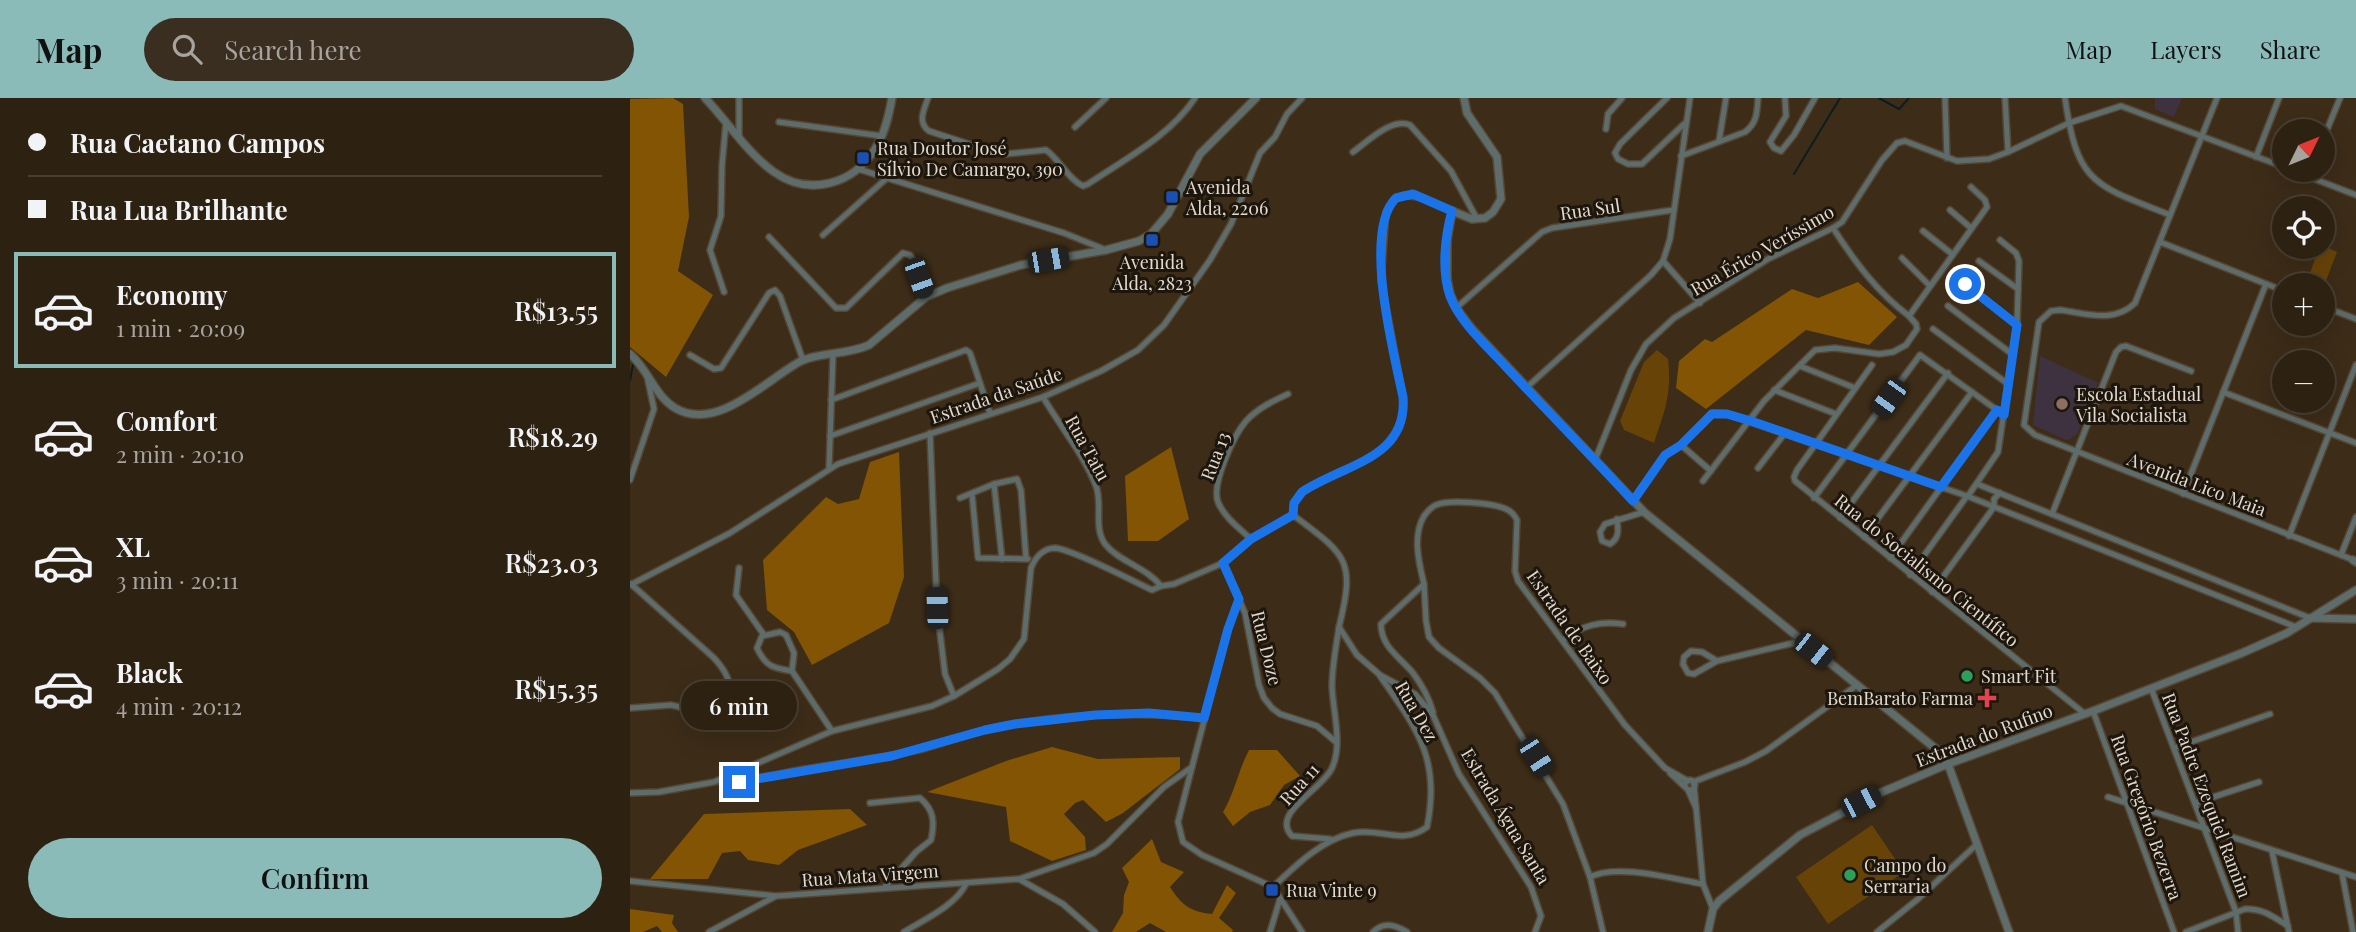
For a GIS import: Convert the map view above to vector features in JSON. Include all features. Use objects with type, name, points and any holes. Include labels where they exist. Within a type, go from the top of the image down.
[{"type":"street","points":[[705,98],[772,171],[783,178],[816,186],[839,182],[870,157],[882,136],[892,98]]},
{"type":"street","points":[[739,98],[739,136]]},
{"type":"street","points":[[928,98],[921,121],[929,131],[993,152],[1006,154],[1046,150],[1079,184],[1088,184],[1168,129],[1180,119],[1195,98]]},
{"type":"street","points":[[1075,127],[1107,98]]},
{"type":"street","points":[[630,354],[648,375],[660,395],[675,407],[695,413],[712,412],[743,400],[803,360],[859,350],[869,345],[926,297],[1021,265],[1106,250],[1139,241],[1160,225],[1200,154],[1256,98]]},
{"type":"street","name":"Estrada da Saúde","points":[[630,584],[730,533],[829,468],[1043,397],[1126,357],[1149,341],[1164,325],[1210,260],[1231,224],[1259,153],[1275,136],[1287,114],[1302,98]]},
{"type":"street","points":[[1293,515],[1294,503],[1302,492],[1374,454],[1396,436],[1402,425],[1403,397],[1381,280],[1384,227],[1390,204],[1396,198],[1413,194],[1477,219],[1489,216],[1501,199],[1498,163],[1493,149],[1467,113],[1464,98]]},
{"type":"street","points":[[1606,129],[1608,114],[1622,98]]},
{"type":"street","points":[[1667,98],[1617,148],[1616,155],[1628,164],[1642,164],[1684,124]]},
{"type":"street","points":[[1525,388],[1651,275],[1663,261],[1670,239],[1689,98]]},
{"type":"street","points":[[1719,141],[1726,98]]},
{"type":"street","points":[[1681,156],[1745,132],[1753,126],[1758,98]]},
{"type":"street","points":[[1785,98],[1786,116],[1770,142],[1774,148],[1781,151],[1794,135],[1815,98]]},
{"type":"street","points":[[1945,98],[1947,158],[1970,162],[1989,159],[2069,123],[2121,106],[2272,163]]},
{"type":"street","points":[[2005,98],[2008,152]]},
{"type":"street","points":[[2066,98],[2069,123],[2081,162],[2096,182],[2108,190],[2171,215]]},
{"type":"street","points":[[2121,106],[2122,98]]},
{"type":"street","points":[[2217,98],[2160,242],[2272,286]]},
{"type":"street","points":[[2256,157],[2279,98]]},
{"type":"street","points":[[2331,119],[2340,98]]},
{"type":"street","points":[[724,292],[710,250],[721,216],[726,122]]},
{"type":"street","points":[[779,122],[882,136]]},
{"type":"street","points":[[1353,152],[1394,124],[1405,122],[1451,172],[1477,219]]},
{"type":"street","name":"Rua Érico Veríssimo","points":[[1595,460],[1631,370],[1646,344],[1674,318],[1786,248],[1833,228],[1849,214],[1882,160],[1897,142],[1905,141],[1947,158]]},
{"type":"street","points":[[858,169],[1064,233],[1106,250]]},
{"type":"street","points":[[823,235],[887,178]]},
{"type":"street","points":[[2329,182],[2356,195]]},
{"type":"street","points":[[1909,316],[1987,207],[1985,200],[1971,187]]},
{"type":"street","name":"Rua Sul","points":[[1456,308],[1542,232],[1552,228],[1673,210]]},
{"type":"street","points":[[1950,210],[1971,228]]},
{"type":"street","points":[[1452,211],[1448,224],[1446,266],[1450,294],[1456,308],[1472,329],[1644,512],[1930,742],[1948,764],[2009,932]]},
{"type":"street","points":[[1703,481],[1774,390],[1815,350],[1879,354],[1900,349],[1917,329],[1909,316],[1874,284],[1833,228]]},
{"type":"street","points":[[1923,231],[1952,254]]},
{"type":"street","points":[[769,237],[836,308],[846,308],[903,253],[912,258],[926,297]]},
{"type":"street","points":[[1910,575],[1998,452],[2017,325],[2018,289],[2018,256],[2000,240]]},
{"type":"street","name":"Avenida Lico Maia","points":[[2160,242],[2138,296],[2129,309],[2115,316],[2051,311],[2039,322],[2024,425],[2035,435],[2355,561]]},
{"type":"street","points":[[1902,258],[1930,286]]},
{"type":"street","points":[[1663,261],[1700,303]]},
{"type":"street","points":[[1979,261],[2018,289]]},
{"type":"street","points":[[1965,284],[2017,325]]},
{"type":"street","points":[[2183,494],[2266,284]]},
{"type":"street","points":[[690,355],[714,369],[721,368],[769,293],[775,290],[780,296],[803,360]]},
{"type":"street","points":[[1948,306],[2012,354]]},
{"type":"street","points":[[2335,311],[2356,319]]},
{"type":"street","points":[[1933,329],[2008,384]]},
{"type":"street","points":[[2052,514],[2111,362],[2121,347],[2138,349],[2192,370]]},
{"type":"street","points":[[831,400],[966,350],[970,352],[990,413]]},
{"type":"street","points":[[829,468],[833,355]]},
{"type":"street","points":[[1814,498],[1920,355],[2004,415]]},
{"type":"street","points":[[1817,444],[1872,365]]},
{"type":"street","points":[[2289,536],[2356,365]]},
{"type":"street","points":[[1800,366],[1855,388]]},
{"type":"street","points":[[1840,518],[1948,373]]},
{"type":"street","points":[[630,480],[654,409],[648,375]]},
{"type":"street","points":[[830,436],[980,383]]},
{"type":"street","points":[[1774,390],[1836,414]]},
{"type":"street","points":[[2223,391],[2356,443]]},
{"type":"street","points":[[1864,537],[1972,392]]},
{"type":"street","name":"Rua 13","points":[[1251,539],[1237,527],[1218,503],[1218,480],[1246,421],[1270,402],[1288,394]]},
{"type":"street","name":"Rua Tatu","points":[[1043,397],[1097,488],[1100,535],[1104,543],[1110,550],[1151,574],[1161,586]]},
{"type":"street","points":[[1890,558],[1997,410]]},
{"type":"street","points":[[1633,501],[1665,455],[1681,445],[1712,414],[1727,414],[1967,496],[2296,627]]},
{"type":"street","points":[[930,433],[937,608],[945,674],[954,696]]},
{"type":"street","points":[[1758,468],[1785,433]]},
{"type":"street","name":"Rua do Socialismo Científico","points":[[1817,444],[1797,470],[1795,481],[1910,575],[2089,713]]},
{"type":"street","points":[[1681,445],[1711,471]]},
{"type":"street","points":[[960,498],[1014,478],[1020,484],[1026,558]]},
{"type":"street","points":[[994,484],[1002,559]]},
{"type":"street","points":[[1977,484],[2310,618],[2356,619]]},
{"type":"street","points":[[1932,592],[1994,507],[1994,499],[2000,493]]},
{"type":"street","points":[[972,494],[976,555],[980,559],[1034,560]]},
{"type":"street","name":"Estrada de Baixo","points":[[1424,584],[1418,555],[1418,539],[1420,526],[1429,510],[1436,505],[1458,502],[1504,508],[1514,515],[1517,520],[1516,576],[1607,704],[1668,771],[1690,785]]},
{"type":"street","points":[[2024,519],[2029,513],[2030,505]]},
{"type":"street","points":[[2038,524],[2038,517],[2044,511]]},
{"type":"street","points":[[1617,519],[1616,540],[1610,544],[1602,541],[1600,532],[1605,524],[1617,519],[1644,512]]},
{"type":"street","points":[[714,782],[832,731],[932,706],[998,669],[1010,659],[1024,639],[1027,631],[1028,577],[1034,560],[1047,550],[1065,550],[1152,590],[1174,584],[1223,563],[1251,539],[1293,515]]},
{"type":"street","points":[[1293,515],[1327,541],[1338,552],[1345,565],[1348,594],[1339,627]]},
{"type":"street","points":[[2341,555],[2356,517]]},
{"type":"street","points":[[2145,567],[2151,563],[2153,554]]},
{"type":"street","points":[[2161,573],[2159,566],[2164,559]]},
{"type":"street","name":"Rua Doze","points":[[1223,563],[1245,613],[1264,698],[1280,714],[1317,726],[1336,743]]},
{"type":"street","points":[[739,568],[736,595],[764,635]]},
{"type":"street","points":[[630,584],[713,657],[730,680],[730,689],[721,704],[706,713],[679,705],[630,708]]},
{"type":"street","points":[[1424,584],[1386,618],[1381,624],[1381,632],[1390,650],[1419,681],[1430,701],[1433,715]]},
{"type":"street","points":[[1424,584],[1429,637],[1495,693],[1563,804],[1590,877],[1603,932]]},
{"type":"street","name":"Estrada do Rufino","points":[[1713,909],[1734,887],[1810,829],[1882,792],[1948,764],[2242,653],[2296,627],[2356,590]]},
{"type":"street","points":[[2343,598],[2341,611],[2345,619]]},
{"type":"street","points":[[1239,599],[1228,629],[1178,822],[1183,842],[1202,855],[1273,887],[1302,932]]},
{"type":"street","points":[[2273,618],[2279,605]]},
{"type":"street","points":[[1563,640],[1584,626],[1609,621],[1623,624]]},
{"type":"street","name":"Estrada Água Santa","points":[[1339,627],[1357,654],[1380,676],[1415,694],[1433,715],[1459,774],[1531,887],[1541,916],[1535,932]]},
{"type":"street","name":"Rua 11","points":[[1330,839],[1292,836],[1285,820],[1332,768],[1336,743],[1332,688],[1339,627]]},
{"type":"street","points":[[792,671],[764,662],[757,648],[762,636],[780,632],[786,635],[794,653],[792,671],[832,731]]},
{"type":"street","points":[[1717,661],[1702,652],[1691,651],[1684,657],[1682,664],[1688,673],[1694,674],[1717,661],[1802,641]]},
{"type":"street","name":"Rua Dez","points":[[1273,887],[1330,839],[1362,832],[1411,836],[1427,827],[1432,798],[1431,773],[1425,750],[1415,727],[1380,676]]},
{"type":"street","points":[[1708,932],[1713,909],[1703,884],[1696,808],[1690,785],[1766,751],[1857,685]]},
{"type":"street","name":"Rua Padre Ezequiel Ramim","points":[[2151,688],[2236,912],[2238,932]]},
{"type":"street","points":[[630,793],[659,792],[714,782],[756,780],[804,769],[892,756],[1015,724],[1095,715],[1149,713],[1204,718]]},
{"type":"street","name":"Rua Gregório Bezerra","points":[[2089,713],[2174,932]]},
{"type":"street","points":[[2174,747],[2270,714]]},
{"type":"street","name":"Rua Mata Virgem","points":[[630,881],[776,895],[1019,879],[1094,853],[1107,844],[1164,788],[1192,766]]},
{"type":"street","points":[[2195,803],[2259,782]]},
{"type":"street","points":[[2108,797],[2356,877]]},
{"type":"street","points":[[870,803],[920,798],[928,805],[933,815],[931,840],[916,852],[884,888]]},
{"type":"street","points":[[1877,932],[1918,899],[1976,845]]},
{"type":"street","points":[[2272,851],[2289,929]]},
{"type":"street","points":[[1590,877],[1614,872],[1703,884]]},
{"type":"street","points":[[2342,873],[2353,932]]},
{"type":"street","points":[[1019,879],[1063,904],[1095,932]]},
{"type":"street","points":[[904,932],[952,901],[966,884]]},
{"type":"street","points":[[709,932],[776,895]]},
{"type":"street","points":[[1270,932],[1280,899]]},
{"type":"street","points":[[2186,932],[2253,908],[2261,910],[2289,929]]},
{"type":"street","points":[[1373,932],[1390,924],[1407,932]]},
{"type":"shaded area","points":[[673,98],[683,104],[689,217],[678,271],[713,295],[666,377],[630,347],[630,99]]},
{"type":"shaded area","points":[[2155,98],[2182,98],[2174,117],[2155,109]]},
{"type":"shaded area","points":[[2315,259],[2334,259],[2329,273],[2310,273]]},
{"type":"shaded area","points":[[1858,282],[1897,317],[1869,345],[1806,330],[1706,409],[1676,388],[1679,361],[1705,339],[1712,342],[1792,289],[1818,298]]},
{"type":"shaded area","points":[[1657,350],[1668,359],[1669,382],[1654,443],[1624,430],[1620,421],[1644,362]]},
{"type":"shaded area","name":"Escola Estadual Vila Socialista","points":[[2040,356],[2098,383],[2077,434],[2070,439],[2066,440],[2033,425]]},
{"type":"shaded area","points":[[1171,447],[1189,519],[1158,541],[1128,541],[1125,476]]},
{"type":"shaded area","points":[[899,452],[904,577],[889,623],[812,665],[794,632],[767,610],[763,560],[826,497],[838,504],[859,499],[870,462]]},
{"type":"shaded area","points":[[1052,747],[1098,759],[1180,757],[1180,769],[1123,813],[1106,822],[1083,800],[1075,803],[1064,814],[1085,837],[1086,850],[1052,861],[1010,841],[1006,807],[927,792],[1006,761]]},
{"type":"shaded area","points":[[1249,750],[1277,750],[1300,776],[1284,785],[1270,805],[1250,812],[1233,826],[1223,812]]},
{"type":"shaded area","points":[[850,809],[867,825],[798,850],[779,865],[748,860],[740,851],[722,853],[708,879],[650,879],[704,814]]},
{"type":"shaded area","name":"Campo do Serraria","points":[[1872,825],[1904,872],[1828,924],[1796,877]]},
{"type":"shaded area","points":[[1152,839],[1161,862],[1184,872],[1170,887],[1187,906],[1212,914],[1227,885],[1236,893],[1219,918],[1232,932],[1166,932],[1150,923],[1136,932],[1112,932],[1123,913],[1124,895],[1129,882],[1122,868]]},
{"type":"shaded area","points":[[630,909],[674,915],[672,923],[678,932],[662,932],[657,926],[643,932],[630,932]]},
{"type":"waterway","points":[[1794,174],[1840,98]]},
{"type":"waterway","points":[[1879,98],[1899,109],[1909,98]]},
{"type":"waterway","points":[[630,380],[633,365]]},
{"type":"place","name":"Rua Doutor José Sílvio De Camargo, 390","points":[[863,158]]},
{"type":"place","name":"Avenida Alda, 2206","points":[[1172,197]]},
{"type":"place","name":"Avenida Alda, 2823","points":[[1152,240]]},
{"type":"place","name":"Escola Estadual Vila Socialista","points":[[2062,404]]},
{"type":"place","name":"Smart Fit","points":[[1967,676]]},
{"type":"place","name":"BemBarato Farma","points":[[1987,698]]},
{"type":"place","name":"Campo do Serraria","points":[[1850,875]]},
{"type":"place","name":"Rua Vinte 9","points":[[1272,890]]},
{"type":"route","points":[[739,782],[892,756],[1015,724],[1095,715],[1149,713],[1204,718],[1239,599],[1223,563],[1251,539],[1293,515],[1294,503],[1302,492],[1386,446],[1402,425],[1403,397],[1381,280],[1386,212],[1396,198],[1413,194],[1452,211],[1448,224],[1446,266],[1450,294],[1456,308],[1490,349],[1633,501],[1665,455],[1681,445],[1712,414],[1727,414],[1751,421],[1941,487],[1997,410],[2004,415],[2017,325],[1965,284]]}]
